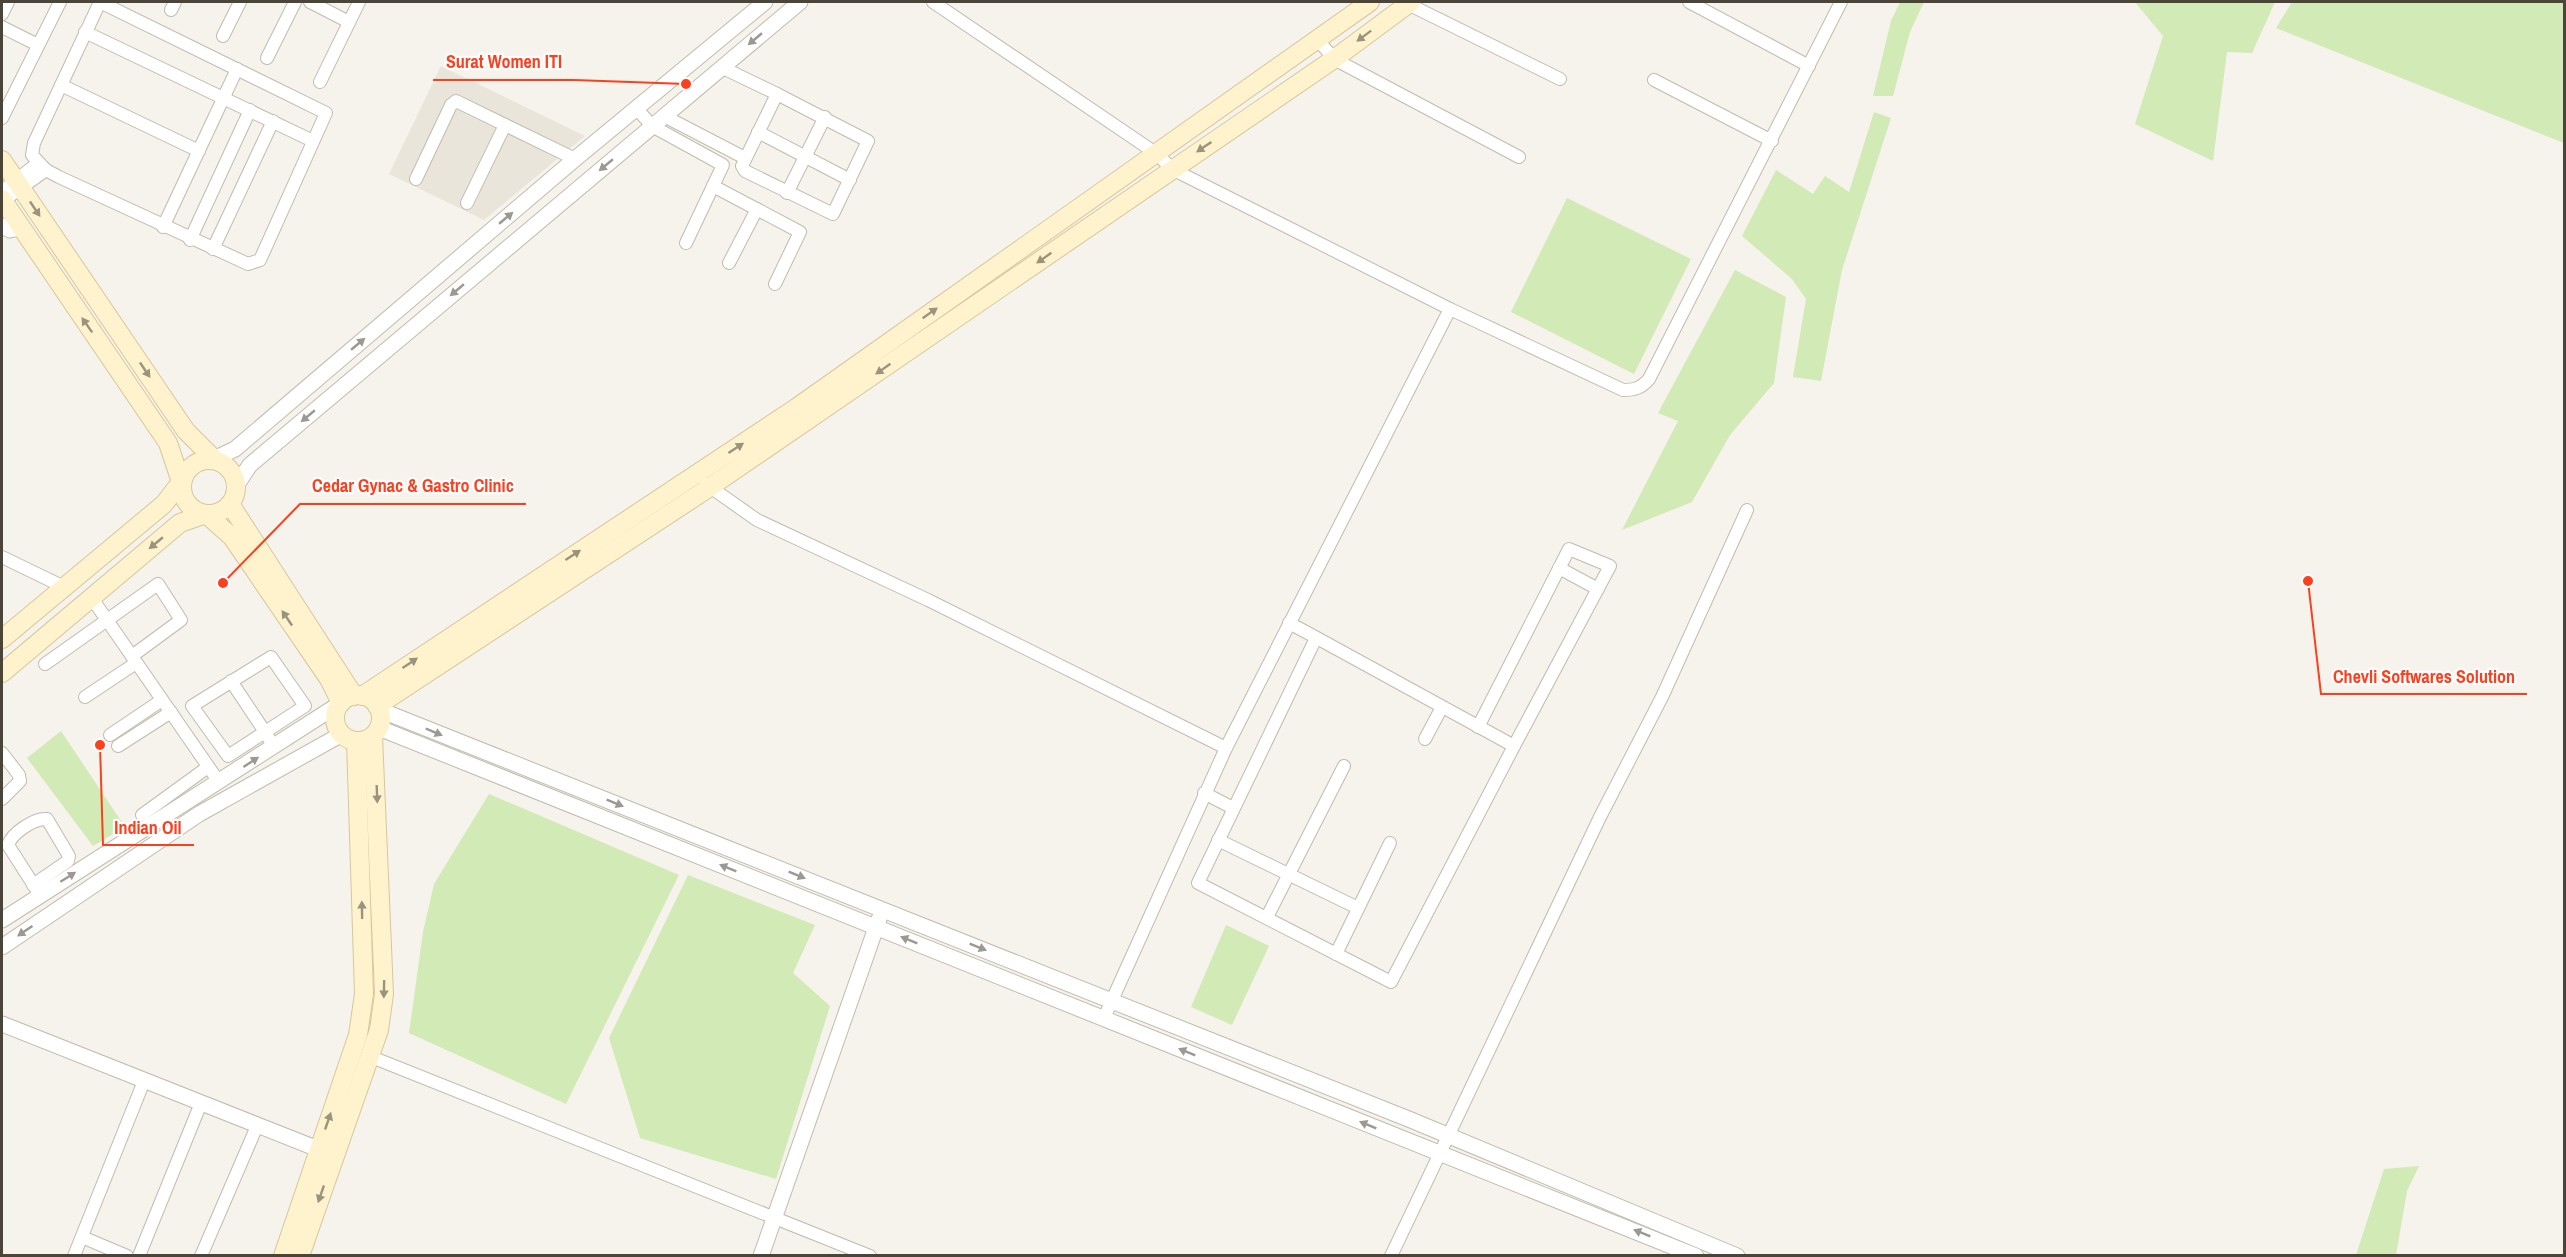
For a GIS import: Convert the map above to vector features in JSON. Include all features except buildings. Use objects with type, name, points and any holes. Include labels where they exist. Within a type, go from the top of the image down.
[{"type":"main road","points":[[1370,2],[796,408],[352,698],[335,720],[368,726],[710,487],[1334,59],[1410,3]]},
{"type":"main road","points":[[2,160],[11,227],[168,443],[184,499],[189,506],[206,514],[232,537],[329,679],[352,698],[371,699],[368,726],[364,994],[358,1035],[300,1256]]},
{"type":"main road","points":[[8,192],[186,431],[214,459],[230,470],[233,495],[352,698]]},
{"type":"main road","points":[[2,639],[164,504],[190,467],[198,462],[214,459]]},
{"type":"main road","points":[[2,673],[180,523],[215,513],[233,495]]},
{"type":"main road","points":[[283,1256],[379,1030],[384,994],[368,726]]},
{"type":"street","points":[[2,14],[8,2]]},
{"type":"street","points":[[2,118],[60,2]]},
{"type":"street","points":[[100,2],[237,69],[326,112],[260,260],[248,264],[163,227],[42,166],[32,149],[100,2]]},
{"type":"street","points":[[223,36],[240,2]]},
{"type":"street","points":[[267,58],[295,2]]},
{"type":"street","points":[[309,2],[349,22]]},
{"type":"street","points":[[320,82],[359,2]]},
{"type":"street","points":[[214,459],[235,449],[575,159],[765,2]]},
{"type":"street","points":[[775,2],[785,14]]},
{"type":"street","points":[[233,495],[250,465],[800,2]]},
{"type":"street","points":[[933,2],[1157,154],[1172,169],[1450,309],[1623,390],[1642,387],[1684,312],[1841,2]]},
{"type":"street","points":[[1689,2],[1809,66]]},
{"type":"street","points":[[1410,3],[1560,79]]},
{"type":"street","points":[[2,27],[38,45]]},
{"type":"street","points":[[85,32],[313,141]]},
{"type":"street","points":[[1317,40],[1334,59],[1519,157]]},
{"type":"street","points":[[721,67],[825,117],[868,141],[833,214],[745,171],[742,166],[777,94]]},
{"type":"street","points":[[163,227],[237,69]]},
{"type":"street","points":[[1654,80],[1772,141]]},
{"type":"street","points":[[61,85],[199,150]]},
{"type":"street","points":[[416,179],[453,103],[460,102],[575,159]]},
{"type":"street","points":[[190,240],[250,110]]},
{"type":"street","points":[[637,110],[652,126],[722,164],[686,243]]},
{"type":"street","points":[[664,116],[745,158]]},
{"type":"street","points":[[787,193],[825,117]]},
{"type":"street","points":[[213,249],[273,121]]},
{"type":"street","points":[[467,203],[506,125]]},
{"type":"street","points":[[758,132],[850,180]]},
{"type":"street","points":[[8,192],[42,166]]},
{"type":"street","points":[[713,186],[800,232],[775,284]]},
{"type":"street","points":[[729,263],[757,209]]},
{"type":"street","points":[[1104,1018],[1204,793],[1450,309]]},
{"type":"street","points":[[695,475],[757,520],[928,600],[1226,748]]},
{"type":"street","points":[[1391,1256],[1600,818],[1662,697],[1747,510]]},
{"type":"street","points":[[1316,638],[1198,883],[1391,982],[1611,566],[1569,549],[1478,727]]},
{"type":"street","points":[[2,557],[64,587]]},
{"type":"street","points":[[1559,568],[1598,589]]},
{"type":"street","points":[[45,664],[158,584],[181,620],[85,697]]},
{"type":"street","points":[[91,597],[219,782]]},
{"type":"street","points":[[1289,624],[1514,746]]},
{"type":"street","points":[[271,657],[305,706],[265,732],[228,756],[192,706],[271,657]]},
{"type":"street","points":[[231,681],[274,747]]},
{"type":"street","points":[[37,890],[219,782],[352,698]]},
{"type":"street","points":[[110,735],[162,700]]},
{"type":"street","points":[[1425,739],[1442,707]]},
{"type":"street","points":[[118,746],[171,712]]},
{"type":"street","points":[[368,726],[1696,1256]]},
{"type":"street","points":[[2,947],[199,814],[368,726],[882,909],[1448,1135],[1737,1256]]},
{"type":"street","points":[[2,753],[19,775],[20,781],[2,799]]},
{"type":"street","points":[[1267,917],[1344,766]]},
{"type":"street","points":[[142,815],[208,767]]},
{"type":"street","points":[[1204,793],[1233,808]]},
{"type":"street","points":[[2,920],[37,890],[68,861],[69,856],[47,819],[40,819],[20,831],[11,838],[8,845],[37,890]]},
{"type":"street","points":[[1218,840],[1358,908]]},
{"type":"street","points":[[1336,954],[1390,843]]},
{"type":"street","points":[[761,1256],[773,1216],[882,909]]},
{"type":"street","points":[[2,1024],[326,1153]]},
{"type":"street","points":[[369,1056],[870,1256]]},
{"type":"street","points":[[74,1256],[144,1081]]},
{"type":"street","points":[[139,1256],[201,1103]]},
{"type":"street","points":[[201,1256],[257,1126]]},
{"type":"street","points":[[82,1237],[127,1256]]},
{"type":"shaded area","points":[[441,66],[585,136],[484,220],[389,174]]},
{"type":"green space","points":[[1900,2],[1924,2],[1910,32],[1893,96],[1873,96],[1891,21]]},
{"type":"green space","points":[[2135,2],[2275,2],[2252,53],[2227,52],[2213,161],[2135,124],[2163,36]]},
{"type":"green space","points":[[2292,2],[2564,2],[2564,143],[2276,28]]},
{"type":"green space","points":[[1874,112],[1891,118],[1842,270],[1821,381],[1793,377],[1806,299],[1792,279],[1742,236],[1776,170],[1813,194],[1825,176],[1849,192]]},
{"type":"green space","points":[[1567,198],[1691,259],[1634,374],[1511,312]]},
{"type":"green space","points":[[1735,270],[1786,297],[1774,383],[1730,435],[1692,502],[1622,530],[1678,421],[1658,413]]},
{"type":"green space","points":[[61,731],[125,827],[93,846],[27,758]]},
{"type":"green space","points":[[489,794],[679,875],[566,1104],[409,1033],[423,932],[434,884]]},
{"type":"green space","points":[[688,875],[815,925],[793,973],[830,1006],[776,1179],[640,1138],[609,1038]]},
{"type":"green space","points":[[1226,925],[1269,946],[1232,1025],[1191,1007]]},
{"type":"green space","points":[[2419,1166],[2407,1191],[2396,1255],[2356,1255],[2384,1169]]},
{"type":"place","name":"Surat Women ITI","points":[[686,84]]},
{"type":"place","name":"Chevli Softwares Solution","points":[[2308,581]]},
{"type":"place","name":"Cedar Gynac & Gastro Clinic","points":[[223,583]]},
{"type":"place","name":"Indian Oil","points":[[100,745]]}]
